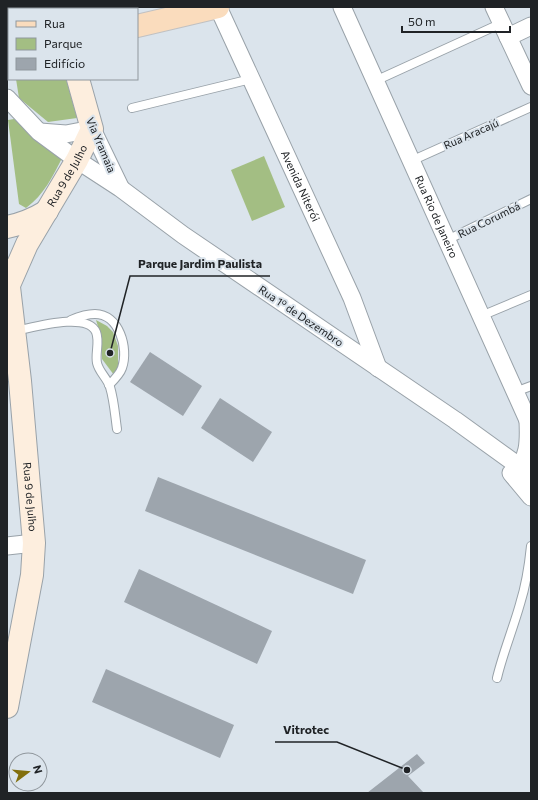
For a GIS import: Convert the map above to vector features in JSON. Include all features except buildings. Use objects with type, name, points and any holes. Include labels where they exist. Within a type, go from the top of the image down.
[{"type":"main road","points":[[138,26],[218,7]]},
{"type":"main road","name":"Via Yramaia","points":[[78,80],[92,129]]},
{"type":"main road","name":"Rua 9 de Julho","points":[[7,707],[32,575],[34,543],[13,382],[14,331],[8,277],[77,160],[92,129]]},
{"type":"main road","points":[[7,227],[37,218],[48,211]]},
{"type":"street","name":"Avenida Niterói","points":[[218,7],[352,298],[378,368]]},
{"type":"street","name":"Rua Rio de Janeiro","points":[[342,7],[530,424]]},
{"type":"street","points":[[494,7],[531,86]]},
{"type":"street","points":[[505,30],[531,26]]},
{"type":"street","name":"Rua 1º de Dezembro","points":[[7,98],[40,132],[77,160],[120,188],[183,235],[485,442],[524,467],[531,497]]},
{"type":"street","points":[[40,132],[66,134],[92,129]]},
{"type":"street","name":"Via Yramaia","points":[[92,129],[120,188]]},
{"type":"street","points":[[524,467],[528,450],[530,424]]},
{"type":"street","points":[[7,546],[34,543]]},
{"type":"lane","points":[[375,81],[505,30]]},
{"type":"lane","points":[[132,108],[251,79]]},
{"type":"lane","name":"Rua Aracajú","points":[[411,161],[531,107]]},
{"type":"lane","name":"Rua Corumbá","points":[[447,240],[531,199]]},
{"type":"lane","points":[[481,316],[531,295]]},
{"type":"lane","points":[[14,331],[96,314],[107,317],[116,326],[121,334],[124,361],[120,372],[110,385]]},
{"type":"lane","points":[[68,321],[86,323],[92,326],[96,332],[98,342],[96,357],[97,365],[110,385],[117,429]]},
{"type":"lane","points":[[515,392],[531,386]]},
{"type":"lane","points":[[497,678],[528,573],[531,546]]},
{"type":"green space","points":[[16,80],[66,80],[77,118],[48,122],[19,98]]},
{"type":"green space","points":[[14,119],[63,156],[52,178],[43,191],[26,208],[19,204],[8,120]]},
{"type":"green space","points":[[264,156],[285,207],[252,221],[231,170]]},
{"type":"green space","points":[[96,320],[107,326],[113,332],[118,346],[118,367],[114,375],[102,359],[100,333]]},
{"type":"place","name":"Parque Jardim Paulista","points":[[110,353]]},
{"type":"place","name":"Vitrotec","points":[[407,770]]}]
